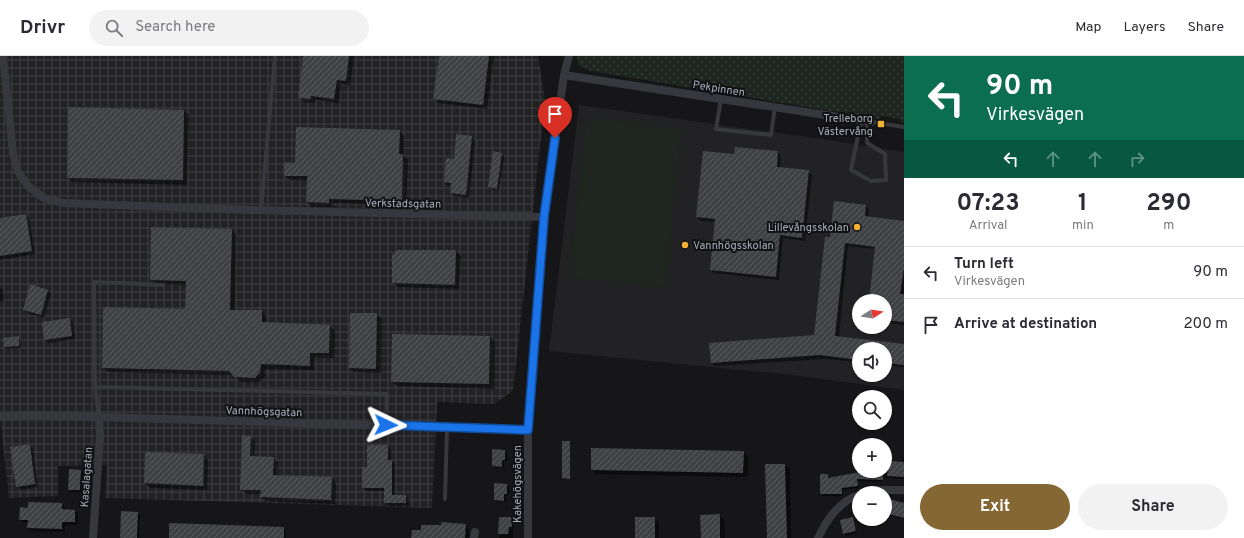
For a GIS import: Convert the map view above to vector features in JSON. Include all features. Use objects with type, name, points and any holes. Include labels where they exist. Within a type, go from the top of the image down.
[{"type":"street","name":"Verkstadsgatan","points":[[3,56],[13,153],[18,172],[28,186],[44,198],[63,203],[261,210],[544,217]]},
{"type":"street","name":"Kakehögsvägen","points":[[528,538],[528,430],[544,217],[564,75],[569,56]]},
{"type":"street","name":"Pekpinnen","points":[[564,75],[867,121]]},
{"type":"street","name":"Vannhögsgatan","points":[[0,417],[31,415],[528,430]]},
{"type":"street","name":"Kasalagatan","points":[[93,538],[100,436],[99,418]]},
{"type":"street","points":[[892,490],[904,490]]},
{"type":"street","points":[[818,538],[825,523],[839,507],[852,498]]},
{"type":"lane","points":[[261,210],[275,56]]},
{"type":"lane","points":[[721,99],[716,129],[771,135],[775,107]]},
{"type":"lane","points":[[867,121],[867,143],[885,154],[886,180],[871,181],[851,170],[867,121]]},
{"type":"lane","points":[[867,121],[904,127]]},
{"type":"lane","points":[[99,418],[95,387],[94,282],[163,285]]},
{"type":"lane","points":[[95,387],[387,394],[386,425]]},
{"type":"lane","points":[[445,499],[446,427]]},
{"type":"shaded area","points":[[0,56],[538,56],[545,100],[513,391],[494,404],[437,402],[432,508],[105,498],[107,465],[58,466],[58,496],[9,498],[0,416]]},
{"type":"shaded area","points":[[577,56],[904,56],[904,123],[901,123],[901,119],[880,116],[879,119],[591,71],[578,65]]},
{"type":"shaded area","name":"Vannhögsskolan","points":[[579,105],[904,152],[904,390],[792,375],[549,351]]},
{"type":"shaded area","points":[[587,117],[681,129],[666,287],[569,278]]},
{"type":"building","points":[[303,56],[349,56],[346,81],[337,80],[334,99],[311,96],[311,99],[298,98]]},
{"type":"building","points":[[439,56],[489,56],[483,105],[433,99]]},
{"type":"building","points":[[68,107],[184,110],[183,180],[67,178]]},
{"type":"building","points":[[296,127],[400,130],[399,154],[403,154],[402,201],[329,199],[329,203],[306,202],[307,176],[284,176],[284,162],[295,163]]},
{"type":"building","points":[[456,134],[472,136],[466,195],[450,193],[451,183],[444,182],[446,158],[454,159]]},
{"type":"building","points":[[735,147],[778,151],[777,167],[809,170],[802,238],[780,235],[776,277],[710,270],[715,219],[696,217],[703,151],[734,154]]},
{"type":"building","points":[[493,151],[502,153],[497,189],[488,187]]},
{"type":"building","points":[[834,201],[866,205],[865,216],[904,221],[904,268],[900,294],[904,294],[904,322],[892,321],[892,294],[870,294],[875,247],[845,243],[835,336],[887,342],[852,342],[852,359],[820,355],[711,363],[709,343],[814,335],[825,237],[830,237]]},
{"type":"building","points":[[26,214],[32,251],[0,256],[0,218]]},
{"type":"building","points":[[151,227],[232,229],[230,310],[262,310],[262,322],[330,325],[329,353],[310,353],[310,366],[261,364],[260,372],[255,378],[234,377],[229,371],[102,368],[103,307],[185,309],[186,281],[150,280]]},
{"type":"building","points":[[398,250],[456,250],[455,285],[392,283],[392,255]]},
{"type":"building","points":[[30,284],[48,290],[41,315],[23,310]]},
{"type":"building","points":[[350,313],[377,313],[376,369],[349,368]]},
{"type":"building","points":[[70,318],[72,336],[44,340],[42,322]]},
{"type":"building","points":[[392,334],[490,336],[489,384],[391,382]]},
{"type":"building","points":[[19,336],[19,346],[4,347],[3,338]]},
{"type":"building","points":[[892,343],[904,344],[904,365],[892,364]]},
{"type":"building","points":[[242,435],[251,436],[250,456],[274,457],[273,475],[332,477],[331,500],[260,497],[261,490],[240,490]]},
{"type":"building","points":[[562,441],[570,441],[570,479],[562,478]]},
{"type":"building","points":[[30,444],[35,484],[16,487],[10,447]]},
{"type":"building","points":[[367,445],[388,445],[388,460],[392,460],[392,495],[406,495],[406,503],[384,503],[384,488],[362,488],[362,467],[367,467]]},
{"type":"building","points":[[591,448],[744,451],[743,473],[591,470]]},
{"type":"building","points":[[492,449],[505,450],[505,460],[502,460],[502,467],[492,466]]},
{"type":"building","points":[[145,452],[204,454],[203,486],[144,483]]},
{"type":"building","points":[[892,461],[904,462],[904,477],[892,476]]},
{"type":"building","points":[[765,464],[785,464],[787,538],[767,538]]},
{"type":"building","points":[[69,469],[81,470],[80,490],[68,490]]},
{"type":"building","points":[[852,473],[852,478],[883,478],[883,480],[857,479],[858,486],[842,488],[842,494],[820,494],[820,474],[828,474],[828,478]]},
{"type":"building","points":[[494,483],[507,484],[507,494],[504,494],[504,501],[494,500]]},
{"type":"building","points":[[892,500],[904,503],[904,518],[892,515]]},
{"type":"building","points":[[28,502],[62,503],[62,509],[75,510],[75,522],[62,522],[62,529],[27,528],[28,520],[19,520],[20,507],[28,508]]},
{"type":"building","points":[[121,511],[138,512],[137,538],[120,538]]},
{"type":"building","points":[[720,514],[720,538],[701,538],[700,515]]},
{"type":"building","points":[[499,517],[512,517],[512,527],[509,527],[508,534],[498,534]]},
{"type":"building","points":[[635,517],[655,517],[655,538],[635,538]]},
{"type":"building","points":[[852,517],[852,526],[855,526],[856,531],[843,534],[840,520]]},
{"type":"building","points":[[441,522],[466,524],[465,538],[411,538],[412,530],[421,530],[421,525],[441,525]]},
{"type":"building","points":[[169,523],[284,527],[284,538],[169,538]]},
{"type":"place","name":"Trelleborg Västervång","points":[[881,124]]},
{"type":"place","name":"Lillevångsskolan","points":[[857,227]]},
{"type":"place","name":"Vannhögsskolan","points":[[685,245]]},
{"type":"route","points":[[386,425],[528,430],[544,217],[555,138]]}]
